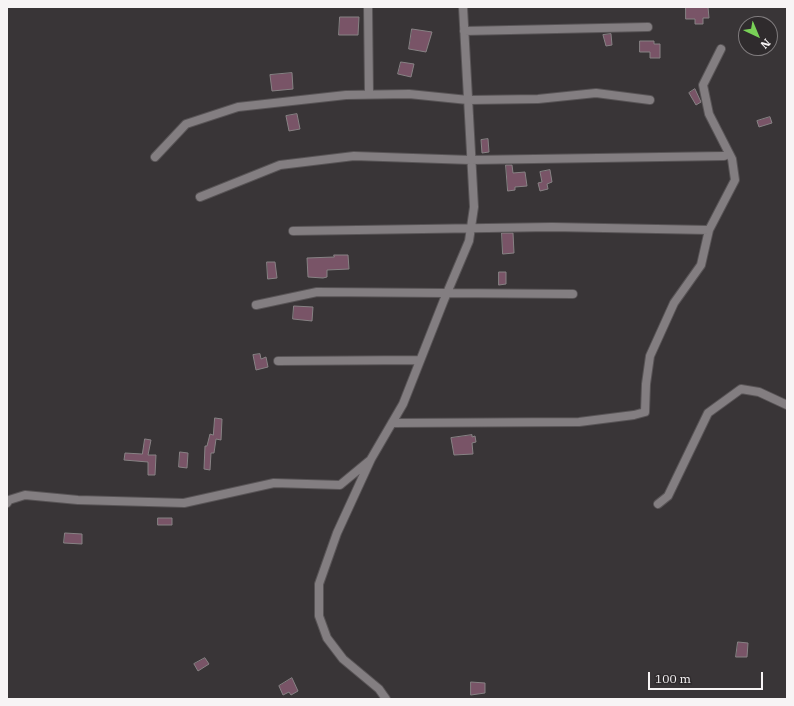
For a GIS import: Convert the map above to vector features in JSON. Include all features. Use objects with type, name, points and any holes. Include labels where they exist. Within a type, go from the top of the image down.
[{"type":"street","points":[[368,7],[369,94]]},
{"type":"street","points":[[386,699],[379,689],[343,658],[327,638],[319,616],[319,584],[337,533],[371,459],[403,404],[446,294],[469,241],[474,207],[463,7]]},
{"type":"street","points":[[464,31],[648,27]]},
{"type":"street","points":[[392,423],[579,422],[634,416],[644,412],[650,356],[674,303],[700,265],[709,230],[735,180],[732,159],[709,114],[703,85],[721,49]]},
{"type":"street","points":[[155,157],[186,124],[238,107],[346,95],[369,94],[409,94],[468,100],[538,100],[596,93],[650,100]]},
{"type":"street","points":[[200,197],[280,165],[354,156],[471,160],[724,156]]},
{"type":"street","points":[[293,231],[552,227],[709,230]]},
{"type":"street","points":[[256,305],[317,292],[573,294]]},
{"type":"street","points":[[278,361],[420,360]]},
{"type":"street","points":[[658,504],[668,496],[708,413],[741,389],[759,392],[787,405]]},
{"type":"street","points":[[7,503],[10,500],[26,494],[78,500],[184,502],[274,483],[340,485],[371,459]]},
{"type":"building","points":[[686,7],[708,7],[709,18],[703,18],[703,24],[695,24],[695,19],[686,19]]},
{"type":"building","points":[[340,17],[359,17],[358,35],[339,35]]},
{"type":"building","points":[[412,29],[432,32],[426,52],[409,49]]},
{"type":"building","points":[[611,34],[612,45],[606,46],[603,35]]},
{"type":"building","points":[[640,41],[654,41],[654,44],[660,44],[660,58],[650,58],[650,52],[640,52]]},
{"type":"building","points":[[401,62],[414,64],[411,77],[398,74]]},
{"type":"building","points":[[292,73],[293,89],[272,91],[270,75]]},
{"type":"building","points":[[695,89],[701,102],[696,105],[689,93]]},
{"type":"building","points":[[297,114],[300,129],[289,131],[286,116]]},
{"type":"building","points":[[770,117],[772,123],[759,127],[757,121]]},
{"type":"building","points":[[488,139],[489,152],[482,153],[481,140]]},
{"type":"building","points":[[506,165],[512,165],[513,173],[525,172],[527,186],[515,187],[515,190],[508,191]]},
{"type":"building","points":[[550,170],[552,182],[547,184],[548,189],[540,191],[538,183],[542,182],[540,172]]},
{"type":"building","points":[[502,233],[513,233],[514,253],[503,254]]},
{"type":"building","points":[[334,255],[348,255],[349,269],[327,270],[327,277],[323,278],[308,277],[307,258],[334,257]]},
{"type":"building","points":[[267,262],[275,262],[277,278],[268,279]]},
{"type":"building","points":[[499,272],[506,272],[506,284],[499,285]]},
{"type":"building","points":[[294,306],[313,307],[312,321],[293,319]]},
{"type":"building","points":[[260,354],[261,359],[266,357],[268,367],[256,370],[253,355]]},
{"type":"building","points":[[215,418],[222,419],[221,440],[216,439],[214,453],[211,453],[210,470],[204,469],[205,446],[207,446],[210,434],[213,435]]},
{"type":"building","points":[[472,435],[472,437],[475,436],[476,442],[472,443],[473,454],[454,455],[451,438]]},
{"type":"building","points":[[145,439],[151,440],[148,455],[156,455],[155,475],[148,475],[148,462],[124,460],[125,453],[142,454]]},
{"type":"building","points":[[180,452],[188,453],[187,468],[179,467]]},
{"type":"building","points":[[158,518],[172,518],[172,525],[158,525]]},
{"type":"building","points":[[65,533],[82,534],[82,544],[64,543]]},
{"type":"building","points":[[738,642],[748,643],[747,657],[736,657]]},
{"type":"building","points":[[205,658],[209,664],[198,671],[194,664]]},
{"type":"building","points":[[292,678],[298,691],[291,695],[289,692],[283,695],[279,686]]},
{"type":"building","points":[[471,682],[485,683],[485,693],[471,695]]}]
